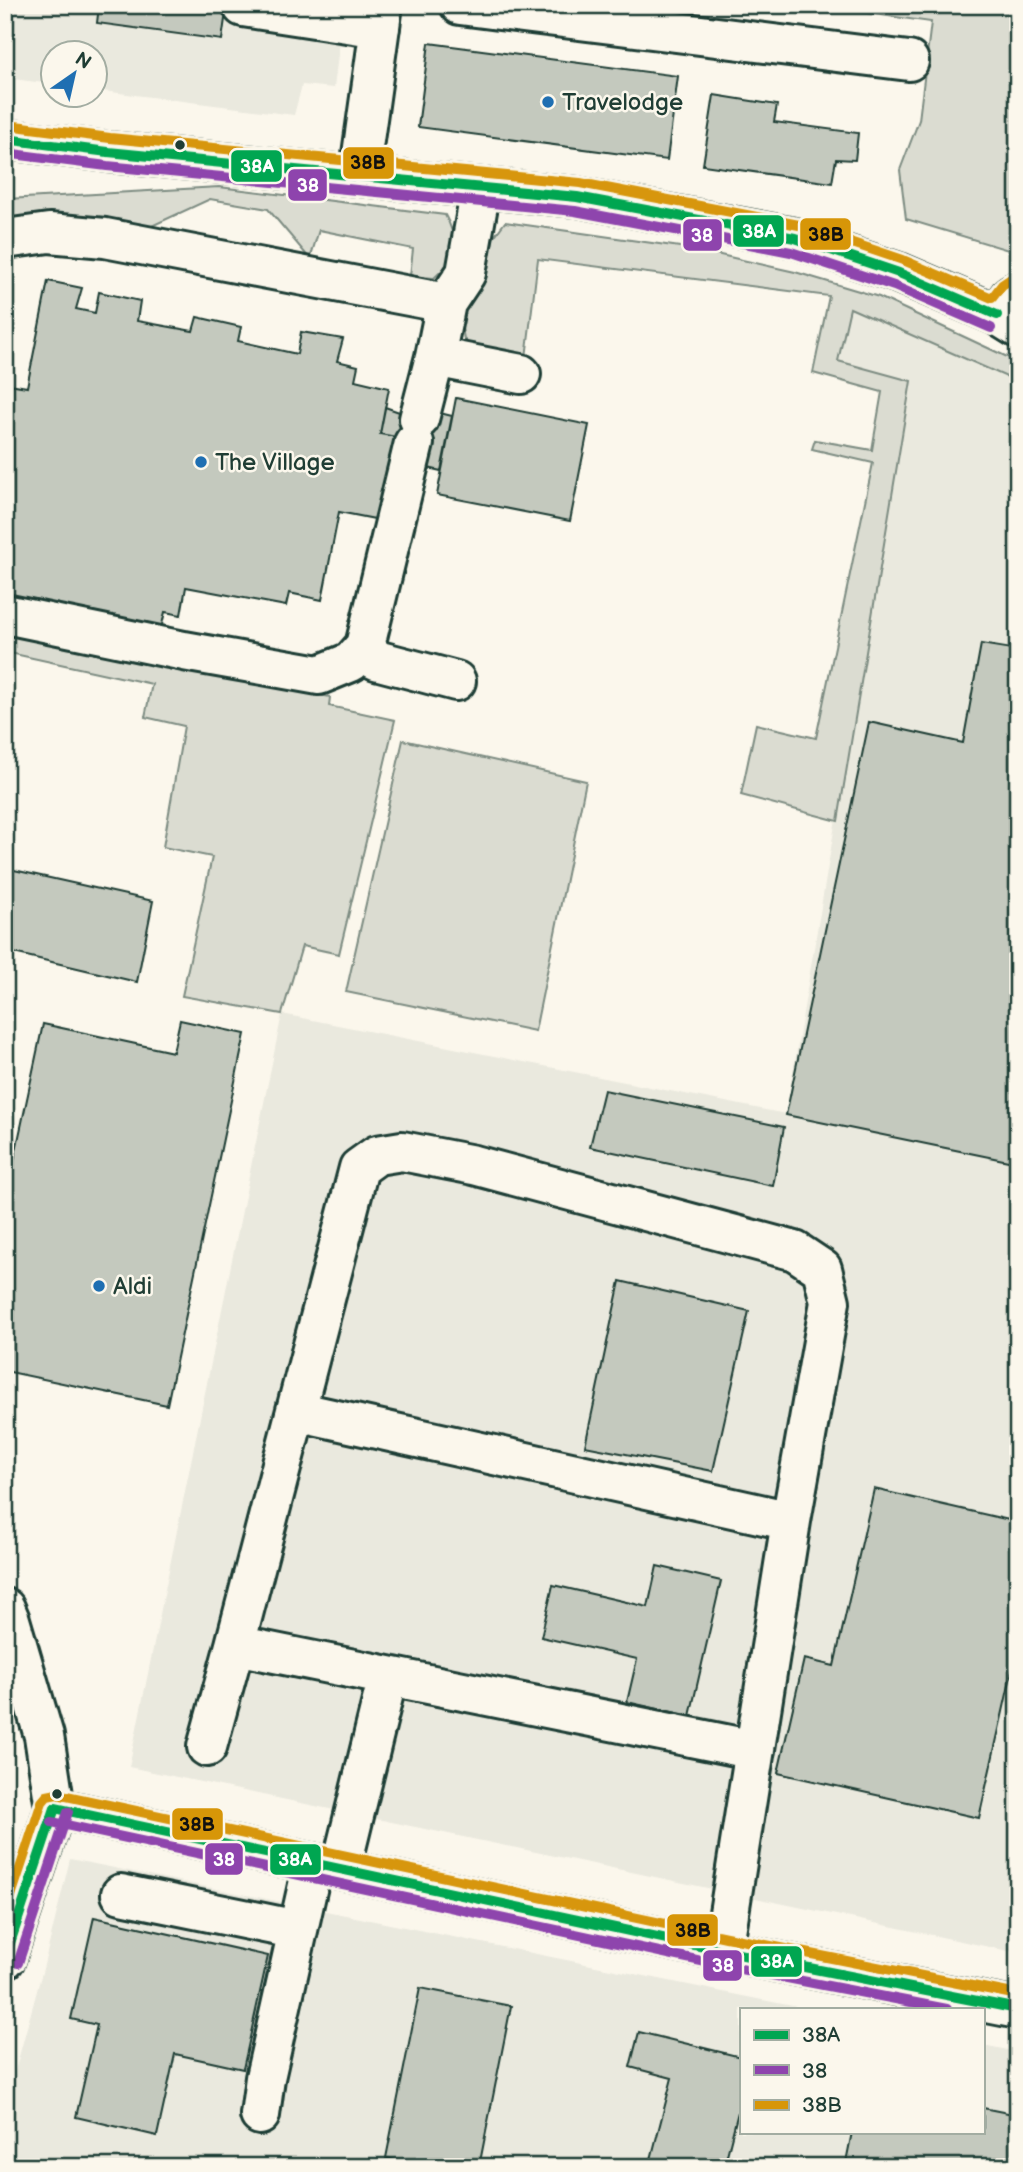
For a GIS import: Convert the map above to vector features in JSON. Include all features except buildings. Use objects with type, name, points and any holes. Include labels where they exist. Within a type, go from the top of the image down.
[{"type":"street","points":[[460,5],[909,61]]},
{"type":"street","points":[[243,7],[382,17],[359,176]]},
{"type":"street","points":[[5,139],[108,152],[577,197],[795,238],[1011,311]]},
{"type":"street","points":[[5,614],[184,651],[319,675],[352,662],[365,646],[446,303],[466,273],[481,188]]},
{"type":"street","points":[[5,239],[49,233],[105,238],[446,303]]},
{"type":"street","points":[[435,357],[521,374]]},
{"type":"street","points":[[365,646],[376,660],[456,681]]},
{"type":"street","points":[[207,1747],[359,1168],[377,1155],[401,1151],[474,1165],[794,1251],[822,1269],[830,1302],[791,1521],[723,1951]]},
{"type":"street","points":[[296,1411],[791,1521]]},
{"type":"street","points":[[5,1608],[44,1736],[55,1808],[5,1959]]},
{"type":"street","points":[[235,1645],[755,1750]]},
{"type":"street","points":[[260,2115],[265,2078],[298,1930],[327,1866],[388,1676]]},
{"type":"street","points":[[55,1808],[723,1951],[1018,2009]]},
{"type":"street","points":[[121,1894],[298,1930]]},
{"type":"shaded area","points":[[5,5],[344,5],[334,88],[302,85],[294,115],[108,92],[108,38],[38,38],[38,82],[5,78]]},
{"type":"shaded area","points":[[810,5],[1018,5],[1018,253],[906,219],[900,170],[919,120],[931,22]]},
{"type":"shaded area","points":[[219,187],[445,215],[454,241],[453,249],[447,264],[434,278],[410,276],[413,249],[319,230],[310,259],[268,209],[210,199],[143,230],[5,219],[7,199]]},
{"type":"shaded area","points":[[505,222],[694,249],[795,272],[879,297],[1018,362],[1018,382],[850,308],[838,361],[911,381],[838,821],[741,795],[756,724],[816,738],[873,463],[812,449],[815,440],[872,450],[882,392],[813,373],[829,296],[538,259],[526,358],[475,352],[464,339],[461,323],[466,303],[487,271],[491,241]]},
{"type":"shaded area","points":[[850,308],[1018,382],[1018,1953],[129,1767],[282,1014],[786,1114],[910,381],[837,361]]},
{"type":"shaded area","points":[[5,632],[330,697],[329,706],[395,720],[339,954],[302,946],[282,1014],[182,996],[212,857],[163,847],[184,726],[145,717],[152,684],[5,652]]},
{"type":"shaded area","points":[[403,740],[586,781],[535,1031],[346,992]]},
{"type":"shaded area","points":[[70,1859],[802,2008],[740,2008],[740,2134],[984,2134],[984,2045],[1018,2052],[1018,2167],[5,2167],[5,2108]]},
{"type":"transit line","name":"38B","points":[[7,125],[110,138],[580,183],[799,225],[903,260],[992,298],[1002,285],[1011,279]]},
{"type":"transit line","name":"38A","points":[[5,139],[108,152],[577,197],[795,238],[899,273],[997,315]]},
{"type":"transit line","name":"38","points":[[5,153],[107,166],[575,211],[791,252],[894,286],[991,328]]},
{"type":"transit line","name":"38B","points":[[5,1914],[42,1802],[47,1796],[57,1794],[726,1937],[1018,1995]]},
{"type":"transit line","name":"38A","points":[[55,1808],[723,1951],[1018,2009]]},
{"type":"transit line","name":"38A","points":[[5,1958],[55,1808]]},
{"type":"transit line","name":"38","points":[[18,1963],[68,1812]]},
{"type":"transit line","name":"38","points":[[52,1822],[720,1965],[942,2008]]},
{"type":"place","name":"Travelodge","points":[[548,102]]},
{"type":"place","name":"The Village","points":[[201,462]]},
{"type":"place","name":"Aldi","points":[[99,1286]]}]
